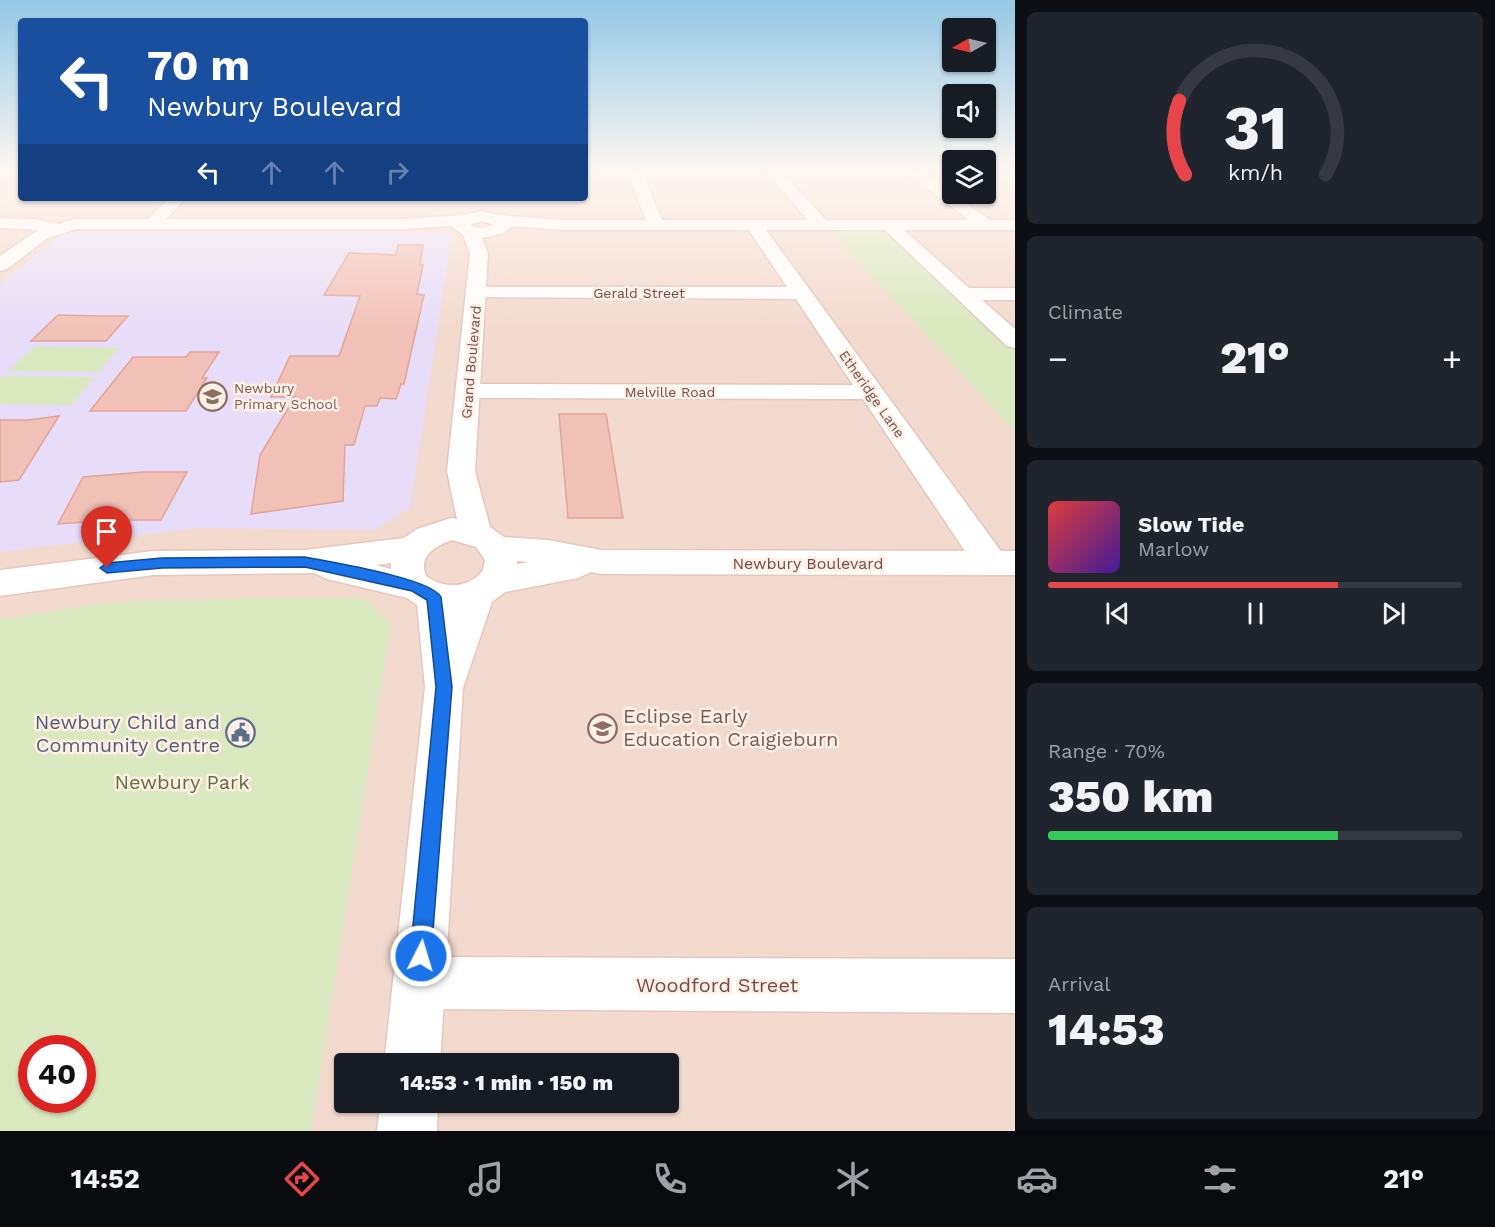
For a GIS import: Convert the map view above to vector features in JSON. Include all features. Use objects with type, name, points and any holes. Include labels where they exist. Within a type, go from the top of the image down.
[{"type":"street","points":[[37,225],[56,228]]},
{"type":"street","points":[[0,265],[36,238],[56,228],[77,225]]},
{"type":"street","points":[[466,225],[474,237],[479,253]]},
{"type":"street","points":[[479,253],[497,225]]},
{"type":"street","points":[[548,225],[1015,225]]},
{"type":"street","name":"Etheridge Lane","points":[[754,225],[871,392],[1003,563]]},
{"type":"street","points":[[888,225],[1015,341]]},
{"type":"street","name":"Grand Boulevard","points":[[479,253],[461,471],[466,499],[487,540]]},
{"type":"street","name":"Gerald Street","points":[[476,293],[802,293]]},
{"type":"street","points":[[964,294],[1015,294]]},
{"type":"street","name":"Melville Road","points":[[468,391],[871,392]]},
{"type":"street","name":"Grand Boulevard","points":[[425,540],[461,471]]},
{"type":"street","points":[[0,584],[162,563],[305,562],[425,540],[464,529],[487,540],[501,559],[500,570],[486,587],[444,687]]},
{"type":"street","points":[[413,1053],[444,687],[425,592],[409,578],[406,568],[407,558],[425,540]]},
{"type":"street","name":"Newbury Boulevard","points":[[487,540],[601,562],[1003,563]]},
{"type":"street","points":[[305,562],[425,592],[463,598],[486,587]]},
{"type":"street","name":"Newbury Boulevard","points":[[486,587],[601,562]]},
{"type":"street","name":"Woodford Street","points":[[419,983],[1015,986]]},
{"type":"street","points":[[407,1131],[408,1113]]},
{"type":"shaded area","points":[[0,225],[1015,225],[1015,1131],[0,1131]]},
{"type":"shaded area","name":"Newbury Primary School","points":[[72,232],[443,232],[452,235],[410,508],[375,530],[199,528],[0,552],[0,284],[62,234]]},
{"type":"green space","points":[[831,231],[889,231],[1015,350],[1015,432]]},
{"type":"green space","points":[[34,347],[119,348],[98,372],[8,371]]},
{"type":"green space","points":[[3,376],[95,377],[71,405],[0,404],[0,379]]},
{"type":"green space","name":"Newbury Park","points":[[342,597],[365,599],[391,624],[311,1131],[0,1131],[0,619],[105,603]]},
{"type":"building","points":[[398,245],[423,245],[420,265],[423,265],[417,294],[424,295],[404,384],[401,384],[396,399],[380,398],[377,406],[365,406],[354,445],[345,445],[343,501],[251,514],[260,455],[295,397],[271,397],[290,356],[339,356],[360,296],[324,295],[349,253],[396,255]]},
{"type":"building","points":[[58,315],[128,316],[106,341],[31,341]]},
{"type":"building","points":[[190,352],[219,352],[202,378],[207,378],[186,411],[90,411],[133,357],[186,357]]},
{"type":"building","points":[[559,414],[606,414],[623,518],[568,518]]},
{"type":"building","points":[[59,416],[19,480],[0,482],[0,420],[28,420]]},
{"type":"building","points":[[143,472],[187,472],[161,520],[112,520],[58,524],[83,477]]},
{"type":"place","name":"Newbury Primary School","points":[[213,396]]},
{"type":"place","name":"Eclipse Early Education Craigieburn","points":[[602,728]]},
{"type":"place","name":"Newbury Child and Community Centre","points":[[241,733]]},
{"type":"route","points":[[107,568],[162,563],[305,562],[416,587],[434,597],[444,687],[421,956]]}]
